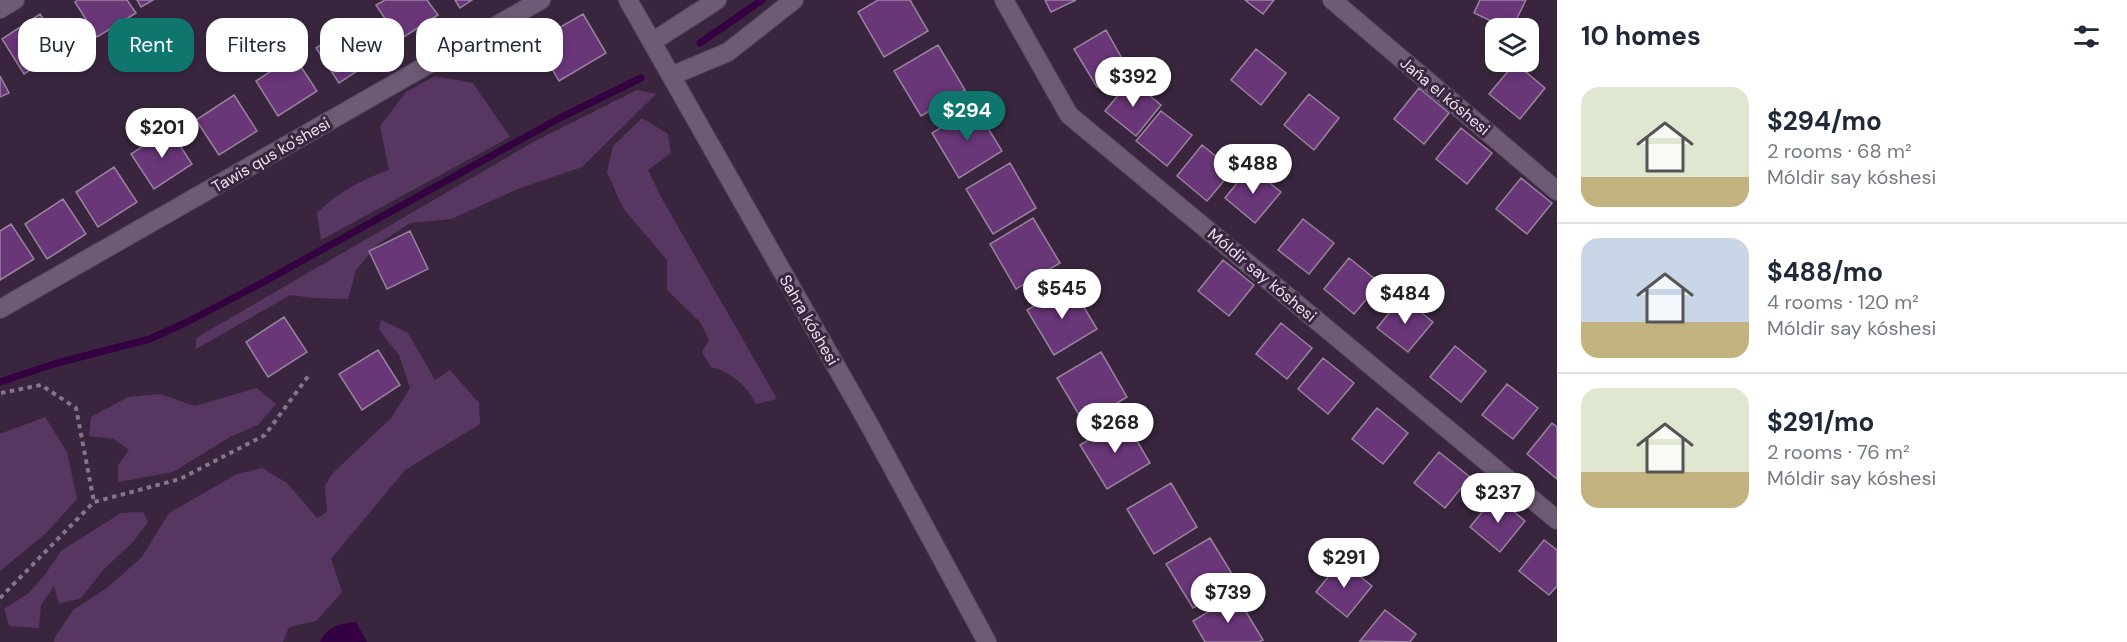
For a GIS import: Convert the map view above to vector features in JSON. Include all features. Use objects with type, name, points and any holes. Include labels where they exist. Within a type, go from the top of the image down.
[{"type":"street","points":[[0,9],[15,0]]},
{"type":"street","name":"Tawis qus ko'shesi","points":[[0,309],[541,0]]},
{"type":"street","name":"Sahra kóshesi","points":[[628,0],[870,426],[987,642]]},
{"type":"street","points":[[652,42],[717,0]]},
{"type":"street","points":[[671,76],[728,52],[794,0]]},
{"type":"street","name":"Móldir say kóshesi","points":[[1004,0],[1069,115],[1557,520]]},
{"type":"street","name":"Jańa el kóshesi","points":[[1332,0],[1557,191]]},
{"type":"path","points":[[0,598],[94,502],[180,479],[264,435],[309,375]]},
{"type":"path","points":[[1,393],[41,385],[76,408],[94,502]]},
{"type":"shaded area","points":[[435,76],[473,83],[510,137],[321,240],[317,213],[350,187],[389,170],[380,126],[406,92]]},
{"type":"shaded area","points":[[637,90],[656,94],[582,167],[520,188],[451,219],[410,223],[378,244],[356,270],[348,299],[290,295],[196,349],[196,338],[537,140]]},
{"type":"shaded area","points":[[642,118],[668,134],[671,153],[648,170],[661,197],[777,399],[756,404],[738,381],[726,372],[711,367],[702,352],[709,340],[700,322],[667,290],[667,260],[623,208],[607,172],[613,146]]},
{"type":"shaded area","points":[[381,320],[408,333],[435,380],[450,370],[479,403],[480,424],[405,470],[331,559],[342,592],[316,621],[289,627],[283,642],[54,642],[73,610],[107,588],[142,557],[169,513],[235,475],[262,468],[287,483],[317,518],[327,512],[325,486],[332,474],[392,417],[410,388],[399,355],[379,330]]},
{"type":"shaded area","points":[[257,388],[276,404],[258,425],[230,437],[173,472],[118,482],[118,465],[129,450],[114,439],[89,436],[91,417],[128,397],[160,394],[195,406]]},
{"type":"shaded area","points":[[45,417],[67,452],[77,499],[46,533],[0,571],[0,434]]},
{"type":"shaded area","points":[[143,512],[148,522],[133,542],[104,569],[81,598],[59,604],[54,586],[41,605],[39,628],[9,626],[4,609],[29,593],[61,551],[121,513]]},
{"type":"shaded area","points":[[356,622],[367,642],[320,642],[330,629],[345,623]]},
{"type":"building","points":[[78,0],[127,0],[136,13],[128,18],[108,18],[108,30],[97,37],[96,18],[85,18],[75,2]]},
{"type":"building","points":[[137,0],[153,0],[141,7]]},
{"type":"building","points":[[385,0],[427,0],[438,15],[433,18],[416,18],[416,29],[404,37],[404,18],[385,18],[376,5]]},
{"type":"building","points":[[455,0],[472,0],[460,8]]},
{"type":"building","points":[[878,0],[910,0],[928,31],[884,57],[858,12]]},
{"type":"building","points":[[1045,0],[1076,0],[1051,12]]},
{"type":"building","points":[[1245,0],[1274,0],[1263,14]]},
{"type":"building","points":[[1480,0],[1526,0],[1517,18],[1485,18],[1474,13]]},
{"type":"building","points":[[583,14],[606,53],[559,81],[554,72],[563,72],[563,25]]},
{"type":"building","points":[[18,28],[18,64],[2,39]]},
{"type":"building","points":[[1106,30],[1128,69],[1097,87],[1074,49]]},
{"type":"building","points":[[938,45],[965,90],[921,116],[894,71]]},
{"type":"building","points":[[1256,49],[1286,73],[1261,105],[1231,80]]},
{"type":"building","points":[[270,72],[305,72],[317,91],[278,116],[256,81]]},
{"type":"building","points":[[332,72],[356,72],[339,83]]},
{"type":"building","points":[[1507,72],[1526,72],[1545,88],[1520,119],[1489,94]]},
{"type":"building","points":[[0,76],[9,93],[0,97]]},
{"type":"building","points":[[1131,80],[1161,105],[1136,136],[1105,111]]},
{"type":"building","points":[[1419,88],[1449,113],[1424,144],[1394,119]]},
{"type":"building","points":[[1309,94],[1339,118],[1314,150],[1284,125]]},
{"type":"building","points":[[234,95],[257,131],[219,155],[196,120]]},
{"type":"building","points":[[975,107],[1002,151],[959,178],[932,133]]},
{"type":"building","points":[[1161,111],[1192,135],[1167,166],[1136,141]]},
{"type":"building","points":[[1461,128],[1492,153],[1467,184],[1436,159]]},
{"type":"building","points":[[169,129],[192,164],[154,189],[131,154]]},
{"type":"building","points":[[1202,145],[1233,170],[1207,201],[1177,176]]},
{"type":"building","points":[[1010,163],[1036,208],[993,234],[966,189]]},
{"type":"building","points":[[114,167],[137,202],[98,227],[76,192]]},
{"type":"building","points":[[1250,167],[1281,192],[1255,223],[1225,198]]},
{"type":"building","points":[[1521,178],[1552,203],[1527,234],[1496,209]]},
{"type":"building","points":[[63,199],[86,234],[47,259],[25,224]]},
{"type":"building","points":[[1033,218],[1060,263],[1016,289],[990,244]]},
{"type":"building","points":[[1303,219],[1334,243],[1309,274],[1278,250]]},
{"type":"building","points":[[11,224],[34,259],[0,280],[0,231]]},
{"type":"building","points":[[410,231],[428,269],[387,289],[369,251]]},
{"type":"building","points":[[1349,258],[1380,283],[1354,314],[1324,289]]},
{"type":"building","points":[[1223,260],[1254,285],[1229,316],[1198,291]]},
{"type":"building","points":[[1070,284],[1097,329],[1054,355],[1027,310]]},
{"type":"building","points":[[1402,297],[1433,322],[1408,352],[1377,328]]},
{"type":"building","points":[[284,317],[307,352],[268,377],[246,342]]},
{"type":"building","points":[[1281,323],[1312,348],[1287,379],[1256,354]]},
{"type":"building","points":[[1455,346],[1486,371],[1461,402],[1430,377]]},
{"type":"building","points":[[378,350],[400,385],[362,410],[339,374]]},
{"type":"building","points":[[1101,352],[1127,397],[1084,423],[1057,378]]},
{"type":"building","points":[[1323,358],[1354,383],[1328,414],[1298,389]]},
{"type":"building","points":[[1507,384],[1538,408],[1513,439],[1482,415]]},
{"type":"building","points":[[1377,408],[1408,433],[1383,464],[1352,439]]},
{"type":"building","points":[[1124,419],[1150,463],[1107,489],[1080,445]]},
{"type":"building","points":[[1552,423],[1557,427],[1557,479],[1527,454]]},
{"type":"building","points":[[1439,452],[1470,477],[1445,508],[1414,483]]},
{"type":"building","points":[[1171,483],[1197,527],[1154,554],[1127,509]]},
{"type":"building","points":[[1495,496],[1525,521],[1500,552],[1470,527]]},
{"type":"building","points":[[1210,538],[1237,582],[1193,608],[1166,564]]},
{"type":"building","points":[[1544,540],[1557,550],[1557,586],[1549,595],[1519,571]]},
{"type":"building","points":[[1341,561],[1372,586],[1347,617],[1316,592]]},
{"type":"building","points":[[1236,595],[1263,640],[1259,642],[1205,642],[1193,621]]},
{"type":"building","points":[[1385,610],[1416,634],[1410,642],[1360,641]]},
{"type":"waterway","points":[[700,43],[762,0]]},
{"type":"waterway","points":[[0,382],[57,363],[150,339],[187,322],[558,119],[641,78]]}]
